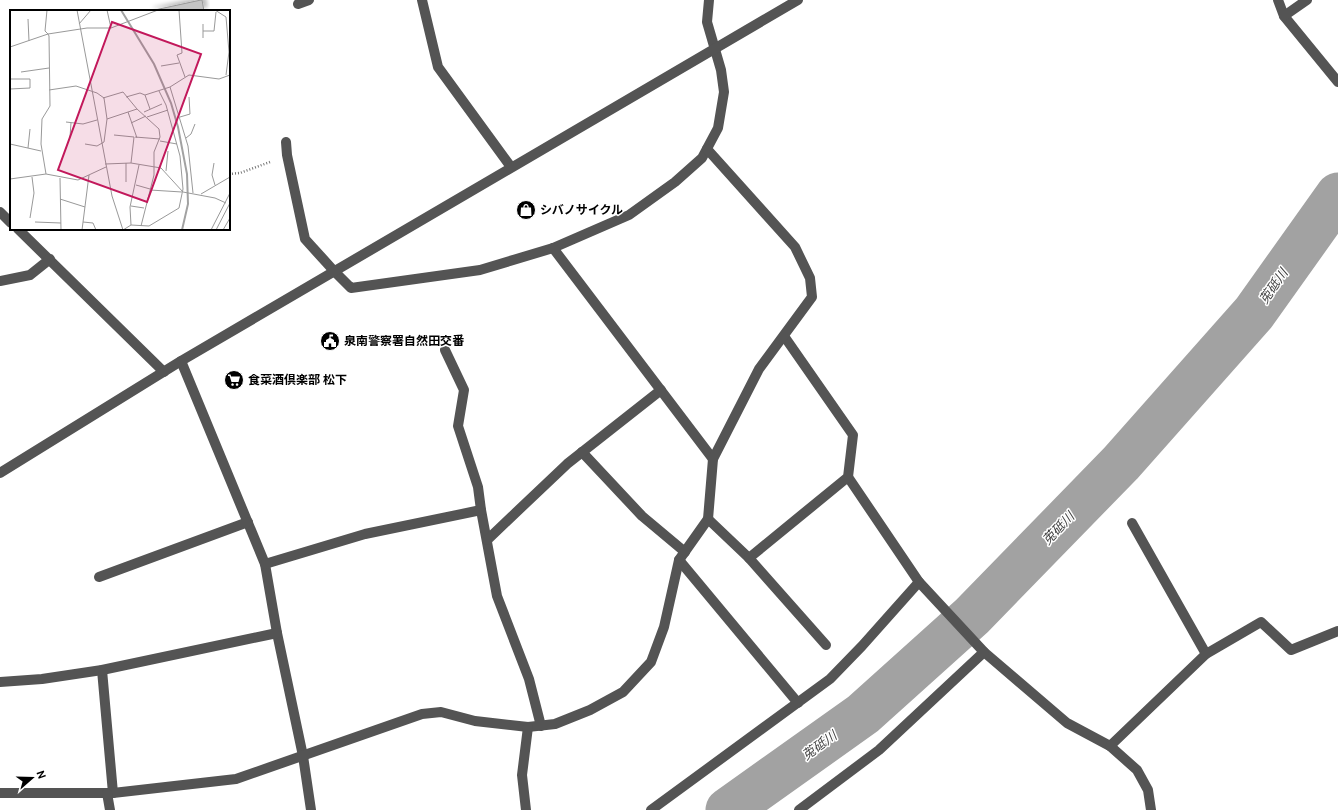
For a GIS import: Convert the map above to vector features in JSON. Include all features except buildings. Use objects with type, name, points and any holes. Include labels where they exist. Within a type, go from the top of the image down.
[{"type":"street","points":[[298,4],[309,0]]},
{"type":"street","points":[[422,0],[438,67],[511,167]]},
{"type":"street","points":[[286,142],[287,155],[305,239],[334,272],[351,288],[480,270],[553,248],[629,215],[675,182],[702,158],[718,128],[724,92],[721,70],[707,22],[709,0]]},
{"type":"street","points":[[0,473],[181,361],[798,0]]},
{"type":"street","points":[[1278,0],[1284,16],[1338,82]]},
{"type":"street","points":[[1284,16],[1307,0]]},
{"type":"street","points":[[0,793],[110,793],[236,780],[422,714],[441,712],[476,721],[528,727],[541,726],[555,724],[590,710],[623,692],[651,662],[664,627],[682,556],[708,519],[713,459],[759,369],[812,297],[810,278],[795,247],[707,149]]},
{"type":"street","points":[[0,212],[10,222]]},
{"type":"street","points":[[19,230],[164,372]]},
{"type":"street","points":[[553,248],[713,459]]},
{"type":"street","points":[[0,281],[30,275],[50,259]]},
{"type":"street","points":[[784,336],[853,435],[848,477],[919,582],[984,652],[1068,723],[1110,746],[1137,770],[1148,790],[1152,810]]},
{"type":"street","points":[[445,350],[464,390],[458,426],[478,487],[481,510],[498,596],[529,679],[541,726]]},
{"type":"street","points":[[181,361],[265,564],[277,633],[303,756],[311,810]]},
{"type":"street","points":[[487,540],[567,464],[661,390]]},
{"type":"street","points":[[582,452],[682,556],[798,703]]},
{"type":"street","points":[[749,558],[848,477]]},
{"type":"street","points":[[265,564],[365,534],[481,510]]},
{"type":"street","points":[[708,519],[749,558],[826,645]]},
{"type":"street","points":[[99,578],[248,522]]},
{"type":"street","points":[[1132,523],[1206,654]]},
{"type":"street","points":[[651,810],[830,679],[862,646],[919,582]]},
{"type":"street","points":[[1110,746],[1206,654],[1261,622],[1291,650],[1338,631]]},
{"type":"street","points":[[0,682],[42,679],[102,670],[277,633]]},
{"type":"street","points":[[799,810],[879,750],[984,652]]},
{"type":"street","points":[[102,670],[110,810]]},
{"type":"street","points":[[526,810],[522,775],[528,727]]},
{"type":"path","points":[[230,174],[240,173],[287,155]]},
{"type":"waterway","name":"莵砥川","points":[[728,810],[863,714],[972,616],[1121,463],[1254,313],[1338,195]]},
{"type":"place","name":"シバノサイクル","points":[[526,210]]},
{"type":"place","name":"泉南警察署自然田交番","points":[[330,341]]},
{"type":"place","name":"食菜酒倶楽部 松下","points":[[234,380]]}]
